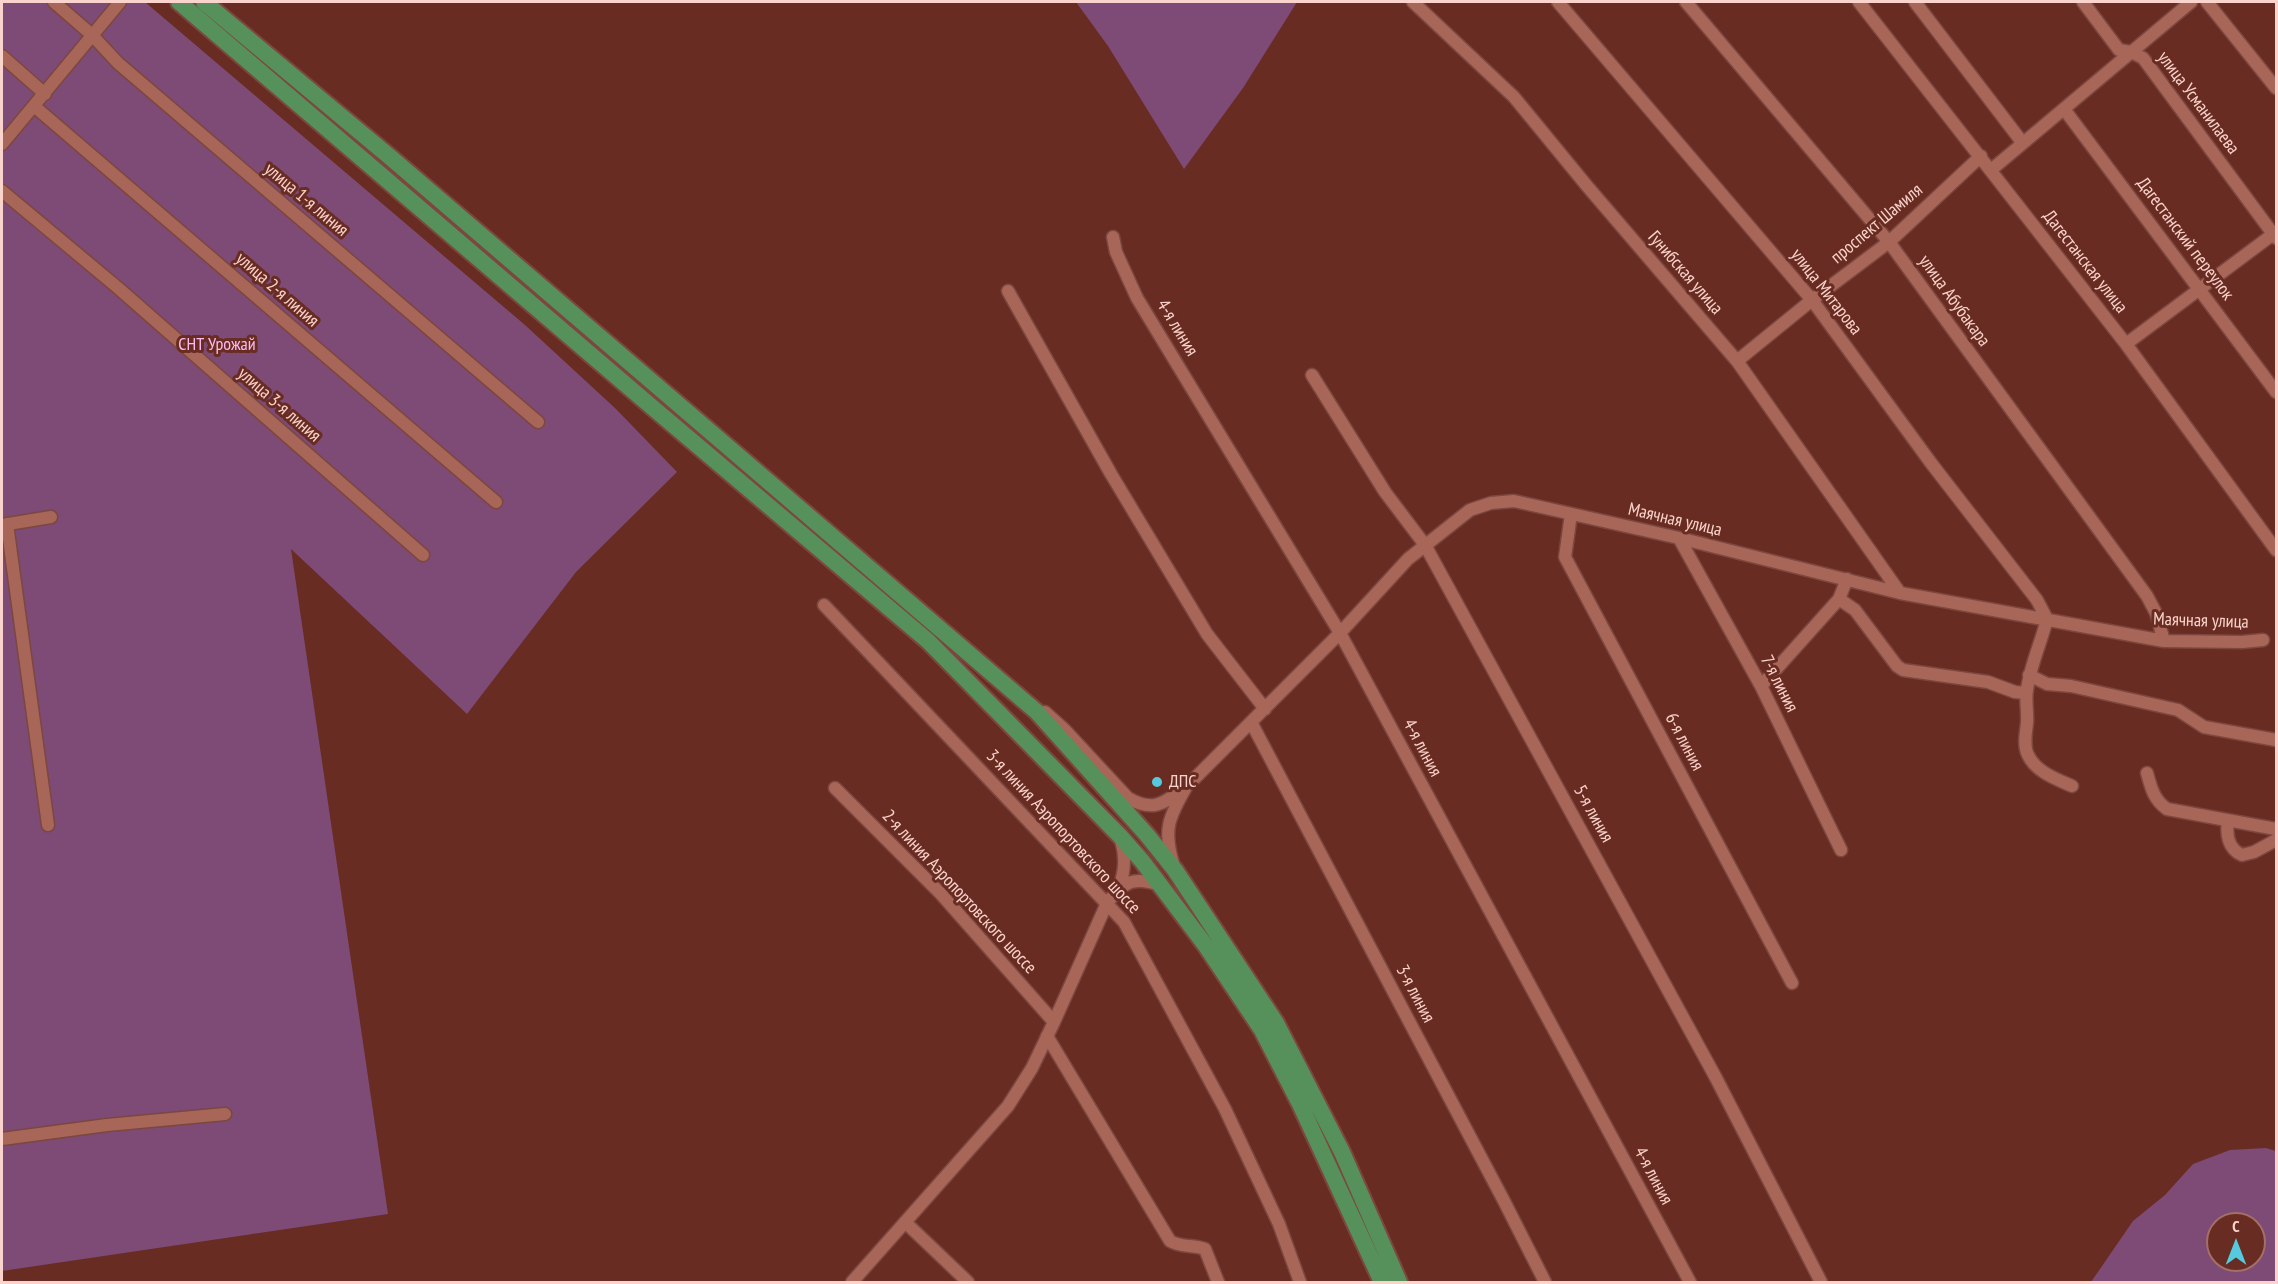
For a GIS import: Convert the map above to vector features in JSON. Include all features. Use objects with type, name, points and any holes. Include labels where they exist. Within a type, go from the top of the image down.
[{"type":"main road","points":[[179,2],[928,641],[1120,836],[1161,885],[1206,946],[1262,1030],[1304,1113],[1382,1282]]},
{"type":"main road","points":[[204,2],[390,157],[1045,720],[1175,870],[1276,1023],[1342,1152],[1399,1282]]},
{"type":"street","name":"улица 1-я линия","points":[[54,2],[92,35],[118,63],[538,422]]},
{"type":"street","points":[[2,144],[120,2]]},
{"type":"street","name":"Гунибская улица","points":[[1413,2],[1514,97],[1579,177],[1737,361],[1900,593]]},
{"type":"street","name":"улица Митарова","points":[[1558,2],[1812,300],[1931,463],[2037,600],[2047,619]]},
{"type":"street","name":"улица Абубакара","points":[[1686,2],[1889,242],[2147,596],[2156,613],[2164,641]]},
{"type":"street","name":"Дагестанская улица","points":[[1858,2],[1981,156],[2126,344],[2277,550]]},
{"type":"street","points":[[1915,2],[2022,142]]},
{"type":"street","name":"улица Усманилаева","points":[[2083,2],[2119,50],[2132,52],[2143,58],[2276,235]]},
{"type":"street","points":[[1990,170],[2191,2]]},
{"type":"street","points":[[2207,2],[2277,88]]},
{"type":"street","points":[[2,56],[45,94]]},
{"type":"street","name":"улица 2-я линия","points":[[34,106],[496,502]]},
{"type":"street","name":"Дагестанский переулок","points":[[2064,109],[2277,392]]},
{"type":"street","name":"проспект Шамиля","points":[[1737,361],[1889,242],[1981,156]]},
{"type":"street","name":"улица 3-я линия","points":[[2,191],[117,287],[423,555]]},
{"type":"street","points":[[2126,344],[2199,288],[2276,235]]},
{"type":"street","name":"4-я линия","points":[[1113,237],[1116,252],[1137,298],[1340,633],[1690,1282]]},
{"type":"street","points":[[1008,291],[1111,474],[1207,634],[1265,708]]},
{"type":"street","name":"5-я линия","points":[[1312,375],[1385,492],[1425,545],[1716,1078],[1821,1282]]},
{"type":"street","name":"Маячная улица","points":[[1186,787],[1340,633],[1393,574],[1425,545],[1470,510],[1491,503],[1514,501],[1679,538],[1900,593],[2164,641],[2263,640]]},
{"type":"street","name":"6-я линия","points":[[1571,514],[1565,557],[1792,983]]},
{"type":"street","points":[[48,825],[4,524],[51,517]]},
{"type":"street","name":"7-я линия","points":[[1679,538],[1761,686],[1841,850]]},
{"type":"street","points":[[1761,686],[1839,599],[1847,579]]},
{"type":"street","points":[[1839,599],[1855,610],[1897,666],[1903,669],[1988,682],[2015,692],[2026,693]]},
{"type":"street","name":"3-я линия Аэропортовского шоссе","points":[[824,605],[1124,922],[1225,1109],[1279,1224],[1300,1282]]},
{"type":"street","points":[[2047,619],[2026,693],[2026,747],[2028,755],[2046,774],[2072,786]]},
{"type":"street","points":[[2030,675],[2047,684],[2071,686],[2178,710],[2204,727],[2277,741]]},
{"type":"street","points":[[1014,691],[1052,717],[1128,798],[1141,805],[1152,806],[1186,787]]},
{"type":"street","name":"3-я линия","points":[[1251,722],[1545,1282]]},
{"type":"street","points":[[2147,773],[2152,793],[2159,804],[2168,809],[2277,829]]},
{"type":"street","points":[[1175,870],[1169,850],[1170,817],[1186,787]]},
{"type":"street","name":"2-я линия Аэропортовского шоссе","points":[[835,788],[941,894],[1054,1022]]},
{"type":"street","points":[[2228,821],[2226,834],[2235,852],[2242,855],[2254,852],[2277,840]]},
{"type":"street","points":[[857,1281],[905,1222],[1008,1106],[1032,1068],[1107,903],[1119,888],[1125,866],[1125,853],[1120,836]]},
{"type":"street","points":[[1119,888],[1136,880],[1161,885]]},
{"type":"street","points":[[1047,1036],[1170,1241],[1176,1245],[1197,1245],[1205,1249],[1218,1282]]},
{"type":"street","points":[[2,1139],[107,1125],[225,1114]]},
{"type":"street","points":[[905,1222],[968,1282]]},
{"type":"green space","name":"СНТ Урожай","points":[[2,2],[145,2],[525,325],[616,409],[677,472],[576,572],[467,714],[291,549],[388,1214],[2,1271]]},
{"type":"green space","points":[[1076,2],[1297,2],[1243,88],[1184,169],[1108,46]]},
{"type":"green space","points":[[2266,1148],[2276,1151],[2276,1282],[2091,1282],[2133,1221],[2165,1195],[2193,1164],[2230,1150]]},
{"type":"place","name":"ДПС","points":[[1157,782]]}]
